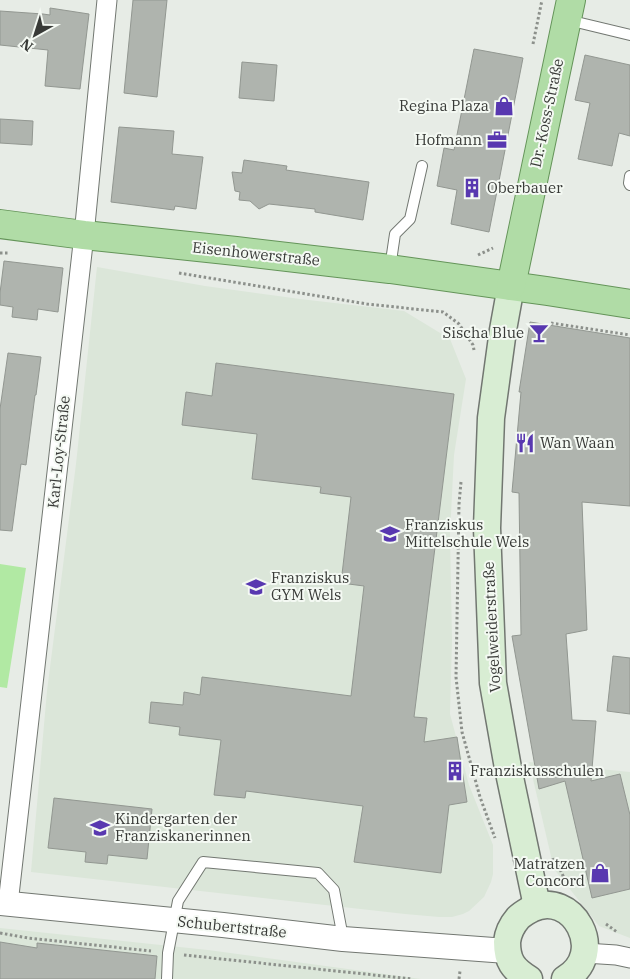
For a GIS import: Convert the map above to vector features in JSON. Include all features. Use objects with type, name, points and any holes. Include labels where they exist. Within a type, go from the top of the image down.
[{"type":"main road","name":"Dr.-Koss-Straße","points":[[511,286],[569,10]]},
{"type":"main road","name":"Eisenhowerstraße","points":[[0,224],[390,269],[630,304]]},
{"type":"main road","name":"Vogelweiderstraße","points":[[511,286],[491,418],[487,528],[493,683],[508,768],[537,906]]},
{"type":"main road","points":[[529,979],[518,972],[510,962],[507,951],[508,936],[511,926],[521,914],[537,906],[548,905],[560,908],[571,914],[585,936],[585,953],[580,965],[572,975],[565,979]]},
{"type":"street","name":"Karl-Loy-Straße","points":[[4,904],[84,235],[107,0]]},
{"type":"street","name":"Schubertstraße","points":[[4,904],[223,925],[343,939],[507,951]]},
{"type":"street","points":[[585,953],[630,958]]},
{"type":"lane","points":[[569,10],[630,35]]},
{"type":"lane","points":[[390,269],[395,234],[410,219],[422,166]]},
{"type":"lane","points":[[630,176],[628,183],[630,185]]},
{"type":"lane","points":[[167,979],[168,953],[178,901],[203,862],[318,873],[334,890],[343,939]]},
{"type":"path","points":[[532,48],[542,0]]},
{"type":"path","points":[[470,254],[478,255],[493,248]]},
{"type":"path","points":[[0,253],[14,253]]},
{"type":"path","points":[[170,272],[366,304],[443,312],[450,278]]},
{"type":"path","points":[[551,323],[630,335]]},
{"type":"path","points":[[0,933],[28,938],[412,979]]},
{"type":"shaded area","name":"Franziskus GYM Wels","points":[[97,267],[205,286],[404,311],[450,339],[466,379],[454,455],[450,534],[452,640],[450,714],[469,785],[493,845],[493,874],[491,882],[484,897],[469,911],[452,917],[405,914],[31,872],[47,691],[76,464]]},
{"type":"shaded area","points":[[529,762],[630,772],[630,938],[599,926],[554,869]]},
{"type":"shaded area","points":[[0,928],[208,950],[421,979],[0,979]]},
{"type":"green space","points":[[0,564],[26,568],[7,688],[0,687]]},
{"type":"building","points":[[133,0],[167,0],[157,97],[124,93]]},
{"type":"building","points":[[50,8],[89,14],[80,89],[45,86],[48,50],[0,45],[0,11],[50,15]]},
{"type":"building","points":[[474,49],[523,58],[489,232],[451,224],[457,190],[437,186],[444,148],[454,150]]},
{"type":"building","points":[[585,55],[630,65],[630,136],[619,133],[612,166],[578,159],[590,103],[575,100]]},
{"type":"building","points":[[242,62],[277,65],[274,101],[239,98]]},
{"type":"building","points":[[0,119],[33,121],[32,145],[0,143]]},
{"type":"building","points":[[119,127],[174,131],[172,154],[203,157],[196,209],[175,206],[174,210],[111,202]]},
{"type":"building","points":[[244,160],[287,166],[286,170],[369,182],[363,220],[315,212],[315,209],[269,204],[259,209],[250,201],[239,200],[240,192],[235,191],[232,172],[242,173]]},
{"type":"building","points":[[4,261],[63,268],[58,312],[38,309],[37,320],[12,317],[13,307],[0,305]]},
{"type":"building","points":[[530,322],[630,338],[630,506],[582,502],[587,630],[566,634],[572,720],[596,721],[591,781],[620,774],[630,815],[630,889],[592,898],[565,781],[539,789],[512,636],[521,635],[519,493],[512,492],[521,392],[519,392]]},
{"type":"building","points":[[8,353],[41,357],[26,465],[21,464],[12,531],[0,530],[0,409]]},
{"type":"building","points":[[216,363],[454,394],[414,717],[427,718],[424,742],[457,737],[467,802],[449,805],[441,873],[354,862],[363,806],[246,791],[245,798],[214,795],[221,740],[179,735],[180,727],[149,723],[151,702],[183,705],[184,692],[200,695],[202,677],[351,696],[364,586],[341,583],[351,497],[320,493],[321,487],[252,479],[257,434],[182,425],[186,392],[212,396]]},
{"type":"building","points":[[613,656],[630,658],[630,714],[607,711]]},
{"type":"building","name":"Kindergarten der Franziskanerinnen","points":[[54,798],[152,809],[147,859],[108,855],[107,864],[85,862],[86,852],[48,848]]},
{"type":"building","points":[[0,942],[37,948],[37,943],[157,956],[155,979],[0,979]]},
{"type":"place","name":"Regina Plaza","points":[[504,106]]},
{"type":"place","name":"Hofmann","points":[[497,140]]},
{"type":"place","name":"Oberbauer","points":[[472,188]]},
{"type":"place","name":"Sischa Blue","points":[[539,333]]},
{"type":"place","name":"Wan Waan","points":[[525,443]]},
{"type":"place","name":"Franziskus Mittelschule Wels","points":[[390,534]]},
{"type":"place","name":"Franziskus GYM Wels","points":[[256,587]]},
{"type":"place","name":"Franziskusschulen","points":[[455,771]]},
{"type":"place","name":"Kindergarten der Franziskanerinnen","points":[[100,828]]},
{"type":"place","name":"Matratzen Concord","points":[[600,873]]}]
